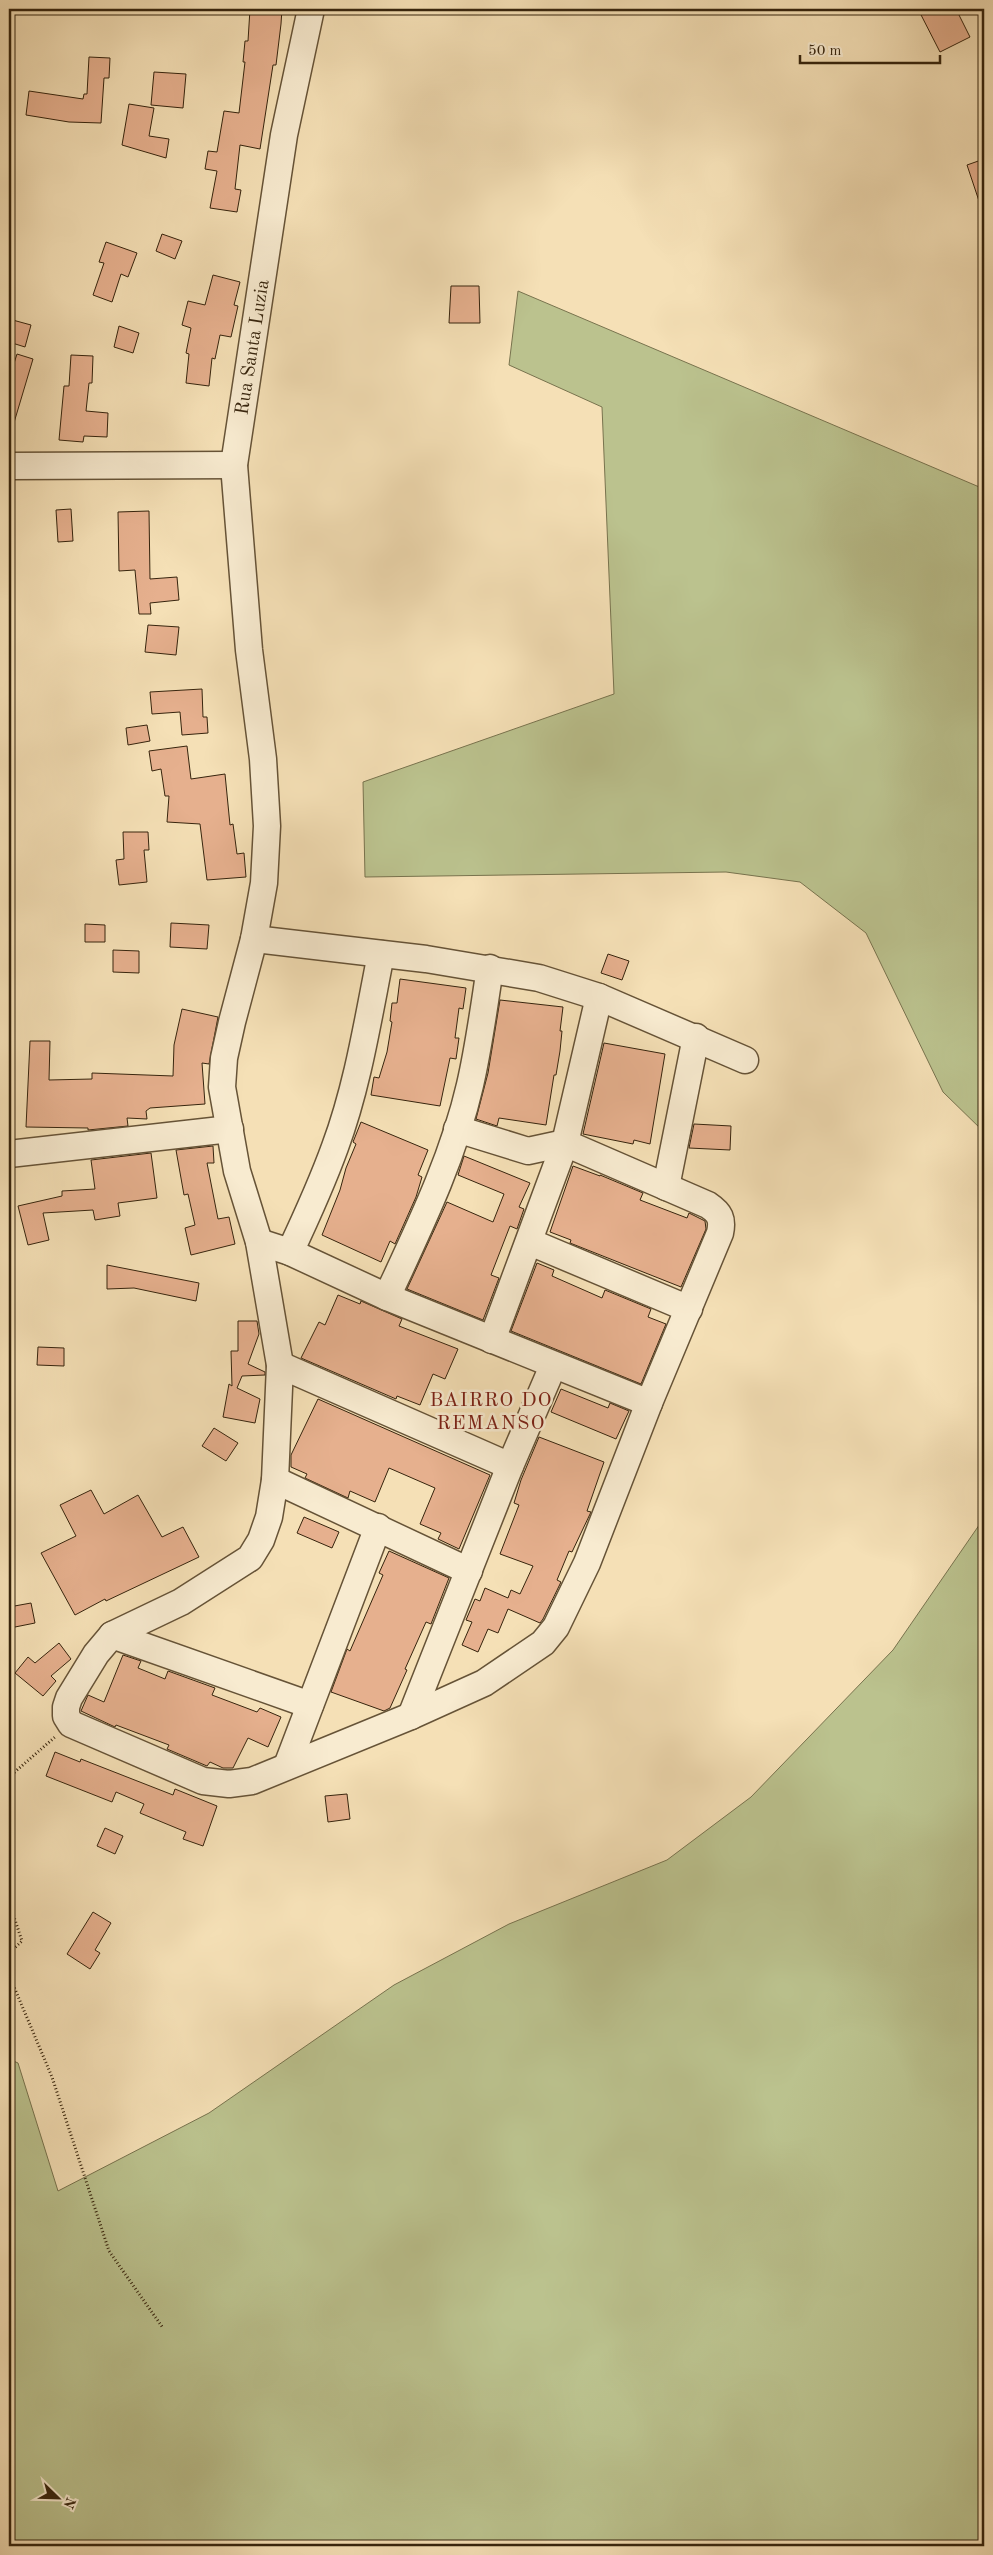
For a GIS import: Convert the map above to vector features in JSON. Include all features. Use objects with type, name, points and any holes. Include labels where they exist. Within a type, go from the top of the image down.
[{"type":"street","name":"Rua Santa Luzia","points":[[112,1636],[181,1602],[250,1558],[261,1540],[269,1517],[275,1480],[280,1365],[259,1242],[237,1171],[222,1087],[224,1058],[254,939],[264,883],[267,826],[234,465],[284,135],[311,9]]},
{"type":"street","points":[[9,466],[234,465]]},
{"type":"street","points":[[254,939],[490,968],[547,980],[599,997],[696,1037],[745,1060]]},
{"type":"street","points":[[290,1252],[314,1201],[336,1146],[350,1100],[381,954]]},
{"type":"street","points":[[387,1297],[433,1198],[457,1129],[470,1086],[490,968]]},
{"type":"street","points":[[492,1340],[530,1242],[565,1143],[599,997]]},
{"type":"street","points":[[666,1186],[696,1037]]},
{"type":"street","points":[[9,1154],[230,1129]]},
{"type":"street","points":[[310,1705],[112,1636],[96,1654],[69,1698],[66,1716],[71,1724],[80,1730],[203,1781],[229,1784],[252,1781],[411,1716],[484,1683],[543,1643],[556,1627],[586,1563],[649,1403],[720,1233],[722,1222],[720,1216],[708,1205],[565,1143],[528,1151],[457,1129]]},
{"type":"street","points":[[259,1242],[290,1252],[387,1297],[553,1366],[649,1403]]},
{"type":"street","points":[[530,1242],[689,1309]]},
{"type":"street","points":[[280,1365],[510,1466]]},
{"type":"street","points":[[411,1716],[510,1466],[553,1366]]},
{"type":"street","points":[[275,1480],[469,1571]]},
{"type":"street","points":[[287,1766],[378,1527]]},
{"type":"path","points":[[9,1777],[71,1724]]},
{"type":"path","points":[[9,1902],[22,1941],[9,1952]]},
{"type":"path","points":[[9,1975],[52,2078],[109,2252],[163,2328]]},
{"type":"green space","points":[[518,291],[984,489],[984,1132],[943,1092],[866,933],[800,882],[726,872],[365,877],[363,782],[614,694],[602,407],[509,365]]},
{"type":"green space","points":[[984,1518],[984,2546],[9,2546],[9,2059],[18,2063],[58,2191],[209,2113],[394,1985],[509,1924],[667,1860],[751,1797],[893,1650]]},
{"type":"building","points":[[250,9],[282,9],[276,65],[273,65],[260,149],[240,145],[235,189],[241,190],[237,212],[210,208],[217,171],[205,169],[208,151],[217,152],[224,111],[239,113],[245,62],[243,62],[245,41],[248,41]]},
{"type":"building","points":[[918,9],[956,9],[970,37],[940,52]]},
{"type":"building","points":[[89,57],[110,58],[109,78],[104,78],[101,123],[69,122],[26,115],[29,91],[83,99],[84,94],[87,94]]},
{"type":"building","points":[[154,72],[186,74],[183,108],[151,105]]},
{"type":"building","points":[[129,104],[154,108],[149,136],[169,139],[166,158],[122,145]]},
{"type":"building","points":[[984,159],[984,207],[981,207],[967,165]]},
{"type":"building","points":[[162,234],[182,241],[175,259],[156,251]]},
{"type":"building","points":[[106,242],[137,253],[128,277],[121,274],[112,302],[93,295],[104,263],[99,262]]},
{"type":"building","points":[[213,275],[240,282],[234,305],[238,306],[231,337],[220,335],[215,359],[212,358],[209,386],[186,383],[189,354],[186,353],[191,328],[182,325],[188,301],[205,305]]},
{"type":"building","points":[[451,286],[479,286],[480,323],[449,323]]},
{"type":"building","points":[[9,319],[31,325],[25,347],[9,342]]},
{"type":"building","points":[[119,326],[139,333],[133,353],[114,347]]},
{"type":"building","points":[[17,354],[33,359],[13,426],[9,425],[9,379]]},
{"type":"building","points":[[71,355],[93,356],[92,383],[89,383],[86,411],[108,413],[107,437],[84,436],[83,442],[59,440],[64,386],[69,386]]},
{"type":"building","points":[[71,509],[73,541],[58,542],[56,510]]},
{"type":"building","points":[[149,511],[150,579],[177,577],[179,600],[150,603],[151,614],[139,614],[135,570],[119,571],[118,512]]},
{"type":"building","points":[[148,625],[179,627],[176,655],[145,652]]},
{"type":"building","points":[[202,689],[203,717],[207,717],[208,733],[182,735],[180,712],[152,714],[150,692]]},
{"type":"building","points":[[147,725],[150,741],[128,745],[126,728]]},
{"type":"building","points":[[187,746],[191,779],[225,774],[230,825],[233,824],[237,854],[244,853],[246,877],[207,880],[200,824],[167,822],[169,796],[165,796],[161,769],[152,771],[149,751]]},
{"type":"building","points":[[123,832],[148,832],[149,850],[144,850],[147,882],[119,885],[116,860],[124,859]]},
{"type":"building","points":[[171,923],[209,925],[207,949],[170,947]]},
{"type":"building","points":[[85,924],[105,925],[105,942],[85,942]]},
{"type":"building","points":[[113,950],[139,951],[139,973],[113,972]]},
{"type":"building","points":[[608,954],[629,961],[622,980],[601,973]]},
{"type":"building","points":[[400,979],[466,988],[463,1009],[459,1008],[455,1038],[459,1038],[456,1059],[450,1058],[440,1106],[371,1095],[374,1077],[379,1078],[387,1052],[392,1022],[390,1021],[392,1003],[397,1003]]},
{"type":"building","points":[[500,1000],[563,1007],[560,1051],[546,1125],[499,1118],[497,1126],[476,1119],[488,1073]]},
{"type":"building","points":[[182,1009],[218,1017],[209,1064],[202,1063],[205,1104],[150,1108],[146,1111],[147,1119],[127,1118],[128,1126],[88,1130],[88,1128],[26,1127],[30,1041],[50,1041],[49,1080],[92,1079],[92,1073],[173,1076],[174,1045]]},
{"type":"building","points":[[604,1043],[665,1054],[650,1144],[634,1140],[633,1144],[583,1134]]},
{"type":"building","points":[[361,1122],[428,1150],[418,1175],[422,1177],[416,1197],[395,1244],[390,1241],[381,1262],[322,1235],[356,1144],[353,1142]]},
{"type":"building","points":[[694,1124],[731,1126],[730,1150],[689,1148]]},
{"type":"building","points":[[213,1146],[214,1163],[207,1163],[218,1219],[229,1217],[235,1244],[191,1255],[185,1228],[195,1225],[188,1194],[184,1195],[176,1150]]},
{"type":"building","points":[[151,1153],[157,1198],[118,1203],[120,1216],[95,1220],[93,1210],[43,1213],[49,1240],[28,1245],[18,1206],[62,1196],[62,1191],[95,1189],[91,1160]]},
{"type":"building","points":[[464,1156],[530,1183],[519,1207],[524,1209],[517,1229],[510,1226],[491,1275],[499,1278],[483,1320],[407,1289],[447,1202],[493,1222],[504,1194],[458,1175]]},
{"type":"building","points":[[573,1166],[643,1193],[640,1200],[687,1218],[689,1213],[705,1221],[706,1229],[681,1287],[570,1243],[571,1240],[550,1232]]},
{"type":"building","points":[[537,1263],[554,1270],[552,1276],[602,1298],[605,1290],[651,1309],[648,1317],[666,1324],[641,1384],[511,1331]]},
{"type":"building","points":[[107,1265],[199,1283],[196,1301],[134,1288],[107,1289]]},
{"type":"building","points":[[338,1295],[360,1304],[361,1301],[402,1319],[399,1326],[458,1349],[445,1379],[433,1374],[420,1405],[397,1396],[396,1399],[301,1358],[319,1322],[325,1325]]},
{"type":"building","points":[[238,1321],[257,1321],[259,1334],[248,1364],[265,1372],[265,1375],[242,1376],[237,1388],[260,1399],[255,1423],[223,1417],[229,1384],[232,1386],[231,1351],[238,1351]]},
{"type":"building","points":[[38,1347],[64,1348],[64,1366],[37,1365]]},
{"type":"building","points":[[561,1389],[608,1408],[610,1403],[629,1411],[616,1439],[551,1412]]},
{"type":"building","points":[[318,1399],[490,1475],[459,1549],[438,1539],[441,1533],[420,1524],[435,1488],[389,1468],[375,1502],[350,1491],[348,1498],[305,1478],[307,1474],[291,1467],[291,1455]]},
{"type":"building","points":[[214,1428],[238,1443],[226,1461],[202,1446]]},
{"type":"building","points":[[539,1437],[604,1462],[587,1511],[591,1512],[572,1552],[569,1551],[557,1580],[561,1582],[540,1623],[508,1609],[498,1633],[488,1629],[478,1652],[462,1645],[472,1622],[466,1620],[475,1599],[480,1601],[485,1588],[508,1598],[511,1590],[520,1594],[533,1566],[500,1554],[519,1505],[514,1503],[521,1480]]},
{"type":"building","points":[[91,1490],[104,1514],[138,1495],[162,1537],[183,1527],[199,1557],[106,1601],[105,1599],[75,1615],[41,1553],[76,1536],[60,1505]]},
{"type":"building","points":[[304,1517],[339,1532],[332,1548],[297,1533]]},
{"type":"building","points":[[389,1551],[449,1578],[431,1624],[426,1622],[390,1708],[384,1711],[331,1692],[347,1649],[350,1651],[383,1575],[379,1573]]},
{"type":"building","points":[[31,1603],[35,1623],[10,1628],[9,1607]]},
{"type":"building","points":[[59,1643],[71,1659],[51,1676],[56,1681],[43,1696],[15,1673],[28,1657],[35,1663]]},
{"type":"building","points":[[123,1655],[141,1661],[138,1668],[165,1679],[168,1671],[215,1688],[212,1695],[257,1712],[260,1708],[281,1717],[268,1747],[248,1738],[233,1768],[223,1768],[210,1762],[207,1766],[167,1749],[169,1745],[116,1725],[115,1727],[81,1711],[88,1695],[104,1702]]},
{"type":"building","points":[[55,1752],[80,1762],[81,1759],[173,1795],[175,1789],[217,1806],[203,1846],[183,1839],[186,1832],[140,1813],[144,1804],[116,1792],[112,1802],[46,1776]]},
{"type":"building","points":[[347,1794],[350,1819],[328,1822],[325,1796]]},
{"type":"building","points":[[105,1828],[123,1836],[115,1854],[97,1846]]},
{"type":"building","points":[[93,1912],[111,1923],[95,1950],[100,1953],[90,1969],[67,1954]]},
{"type":"district","name":"BAIRRO DO REMANSO","points":[[491,1410]]}]
